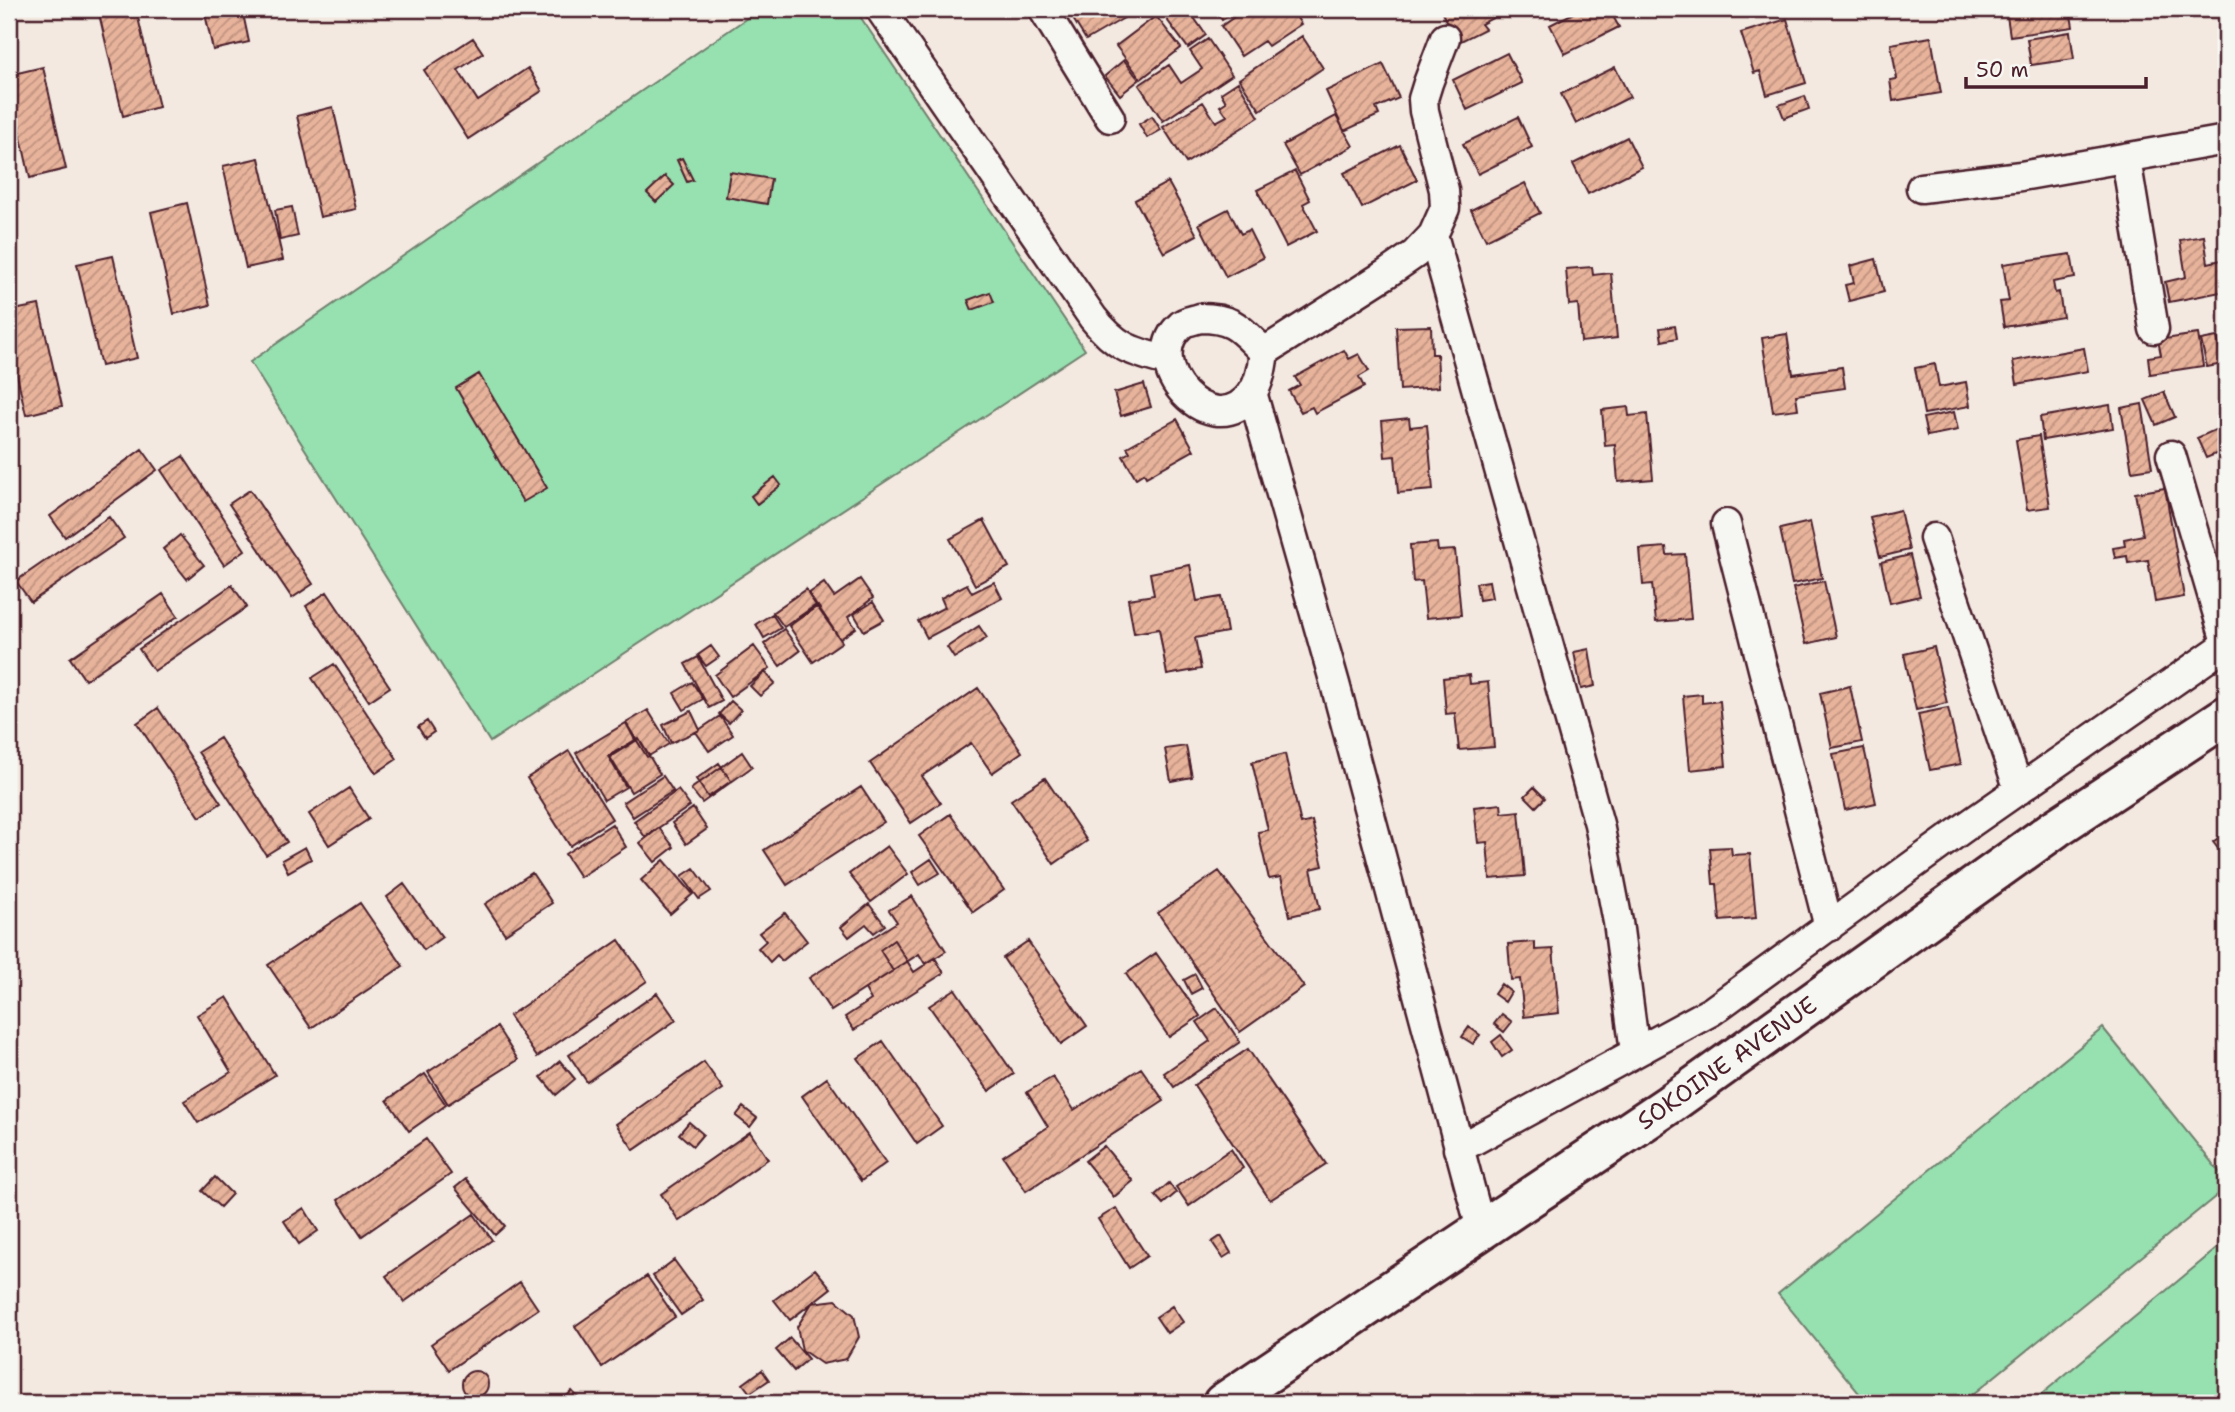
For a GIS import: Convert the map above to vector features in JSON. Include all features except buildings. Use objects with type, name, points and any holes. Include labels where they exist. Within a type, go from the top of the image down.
[{"type":"street","points":[[880,9],[1093,318],[1119,346],[1167,361]]},
{"type":"street","points":[[1042,9],[1110,118]]},
{"type":"street","points":[[1222,412],[1238,407],[1252,393],[1260,376],[1264,352],[1415,254],[1433,235],[1445,208],[1444,190],[1423,99],[1445,38]]},
{"type":"street","points":[[1922,188],[2021,176],[2226,140]]},
{"type":"street","points":[[2126,159],[2154,328]]},
{"type":"street","points":[[1433,235],[1599,824],[1618,922],[1635,1052]]},
{"type":"street","points":[[1264,352],[1237,326],[1220,318],[1200,318],[1181,324],[1171,338],[1167,361],[1174,380],[1189,398],[1207,409],[1222,412],[1241,425],[1271,457]]},
{"type":"street","points":[[1252,393],[1335,684],[1481,1229]]},
{"type":"street","points":[[1458,1149],[1712,1011],[1961,830],[2226,643],[2171,455]]},
{"type":"street","points":[[1726,524],[1829,927]]},
{"type":"street","points":[[1934,538],[2019,790]]},
{"type":"street","name":"SOKOINE AVENUE","points":[[1223,1403],[1670,1104],[2056,828],[2226,716]]},
{"type":"green space","points":[[760,9],[855,9],[1085,350],[490,742],[250,362]]},
{"type":"green space","points":[[2103,1028],[2226,1180],[2226,1188],[1962,1403],[1867,1403],[1778,1294]]},
{"type":"green space","points":[[2226,1241],[2226,1403],[2031,1403]]}]
